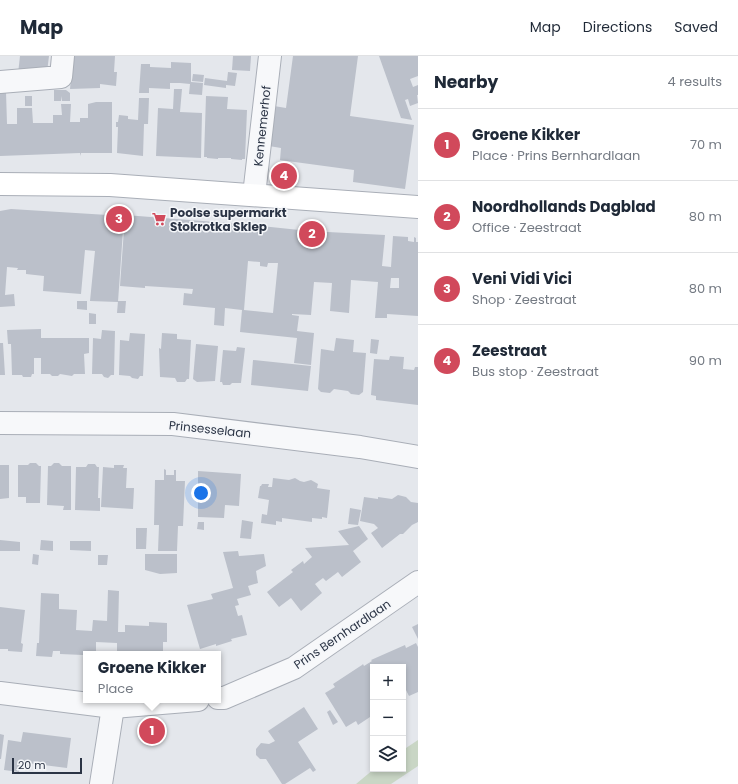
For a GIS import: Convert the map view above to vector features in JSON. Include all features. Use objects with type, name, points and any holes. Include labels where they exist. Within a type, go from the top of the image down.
[{"type":"street","points":[[0,82],[61,77],[63,56]]},
{"type":"street","name":"Kennemerhof","points":[[254,195],[270,56]]},
{"type":"street","points":[[0,184],[110,186],[254,195],[418,208]]},
{"type":"street","name":"Prinsesselaan","points":[[0,423],[173,424],[360,447],[418,457]]},
{"type":"street","name":"Prins Bernhardlaan","points":[[221,698],[294,668],[418,582]]},
{"type":"street","points":[[0,693],[113,707],[162,703]]},
{"type":"street","points":[[101,784],[113,707]]},
{"type":"green space","points":[[418,740],[418,766],[391,784],[356,784],[370,772],[406,772],[406,748]]},
{"type":"building","points":[[20,56],[49,56],[47,72],[18,74]]},
{"type":"building","points":[[73,56],[115,56],[114,72],[117,72],[116,86],[100,84],[100,88],[70,89]]},
{"type":"building","points":[[233,56],[251,56],[250,71],[232,70]]},
{"type":"building","points":[[293,56],[358,56],[350,116],[414,125],[405,189],[353,182],[354,170],[280,160],[281,148],[269,146],[274,106],[286,108]]},
{"type":"building","points":[[379,56],[418,56],[418,76],[410,79],[413,87],[418,85],[418,103],[410,106],[408,99],[405,100],[412,120],[401,118]]},
{"type":"building","points":[[171,62],[191,63],[191,82],[203,83],[202,95],[189,94],[190,84],[180,83],[170,83],[170,89],[149,88],[149,93],[139,93],[141,64],[150,64],[150,67],[171,68]]},
{"type":"building","points":[[228,72],[237,73],[235,86],[226,85],[226,88],[204,85],[205,78],[227,81]]},
{"type":"building","points":[[193,74],[204,75],[203,82],[192,81]]},
{"type":"building","points":[[174,89],[182,89],[180,112],[202,113],[201,158],[156,156],[158,108],[173,109]]},
{"type":"building","points":[[54,90],[66,90],[70,93],[70,101],[62,101],[61,96],[61,101],[54,101]]},
{"type":"building","points":[[6,92],[7,124],[17,124],[17,108],[32,108],[33,123],[53,123],[53,115],[62,115],[61,104],[71,104],[70,122],[80,122],[80,118],[88,118],[88,104],[96,102],[112,102],[112,153],[81,153],[80,156],[80,153],[0,156],[0,93]]},
{"type":"building","points":[[25,96],[32,96],[32,106],[25,106]]},
{"type":"building","points":[[206,96],[228,97],[227,109],[247,110],[245,159],[218,159],[204,157]]},
{"type":"building","points":[[139,98],[149,98],[148,124],[144,124],[143,156],[117,153],[118,127],[116,127],[116,122],[118,122],[119,115],[128,116],[128,119],[138,120]]},
{"type":"building","points":[[11,209],[124,216],[118,302],[90,301],[95,251],[85,250],[81,294],[43,291],[44,276],[26,274],[26,270],[17,270],[18,268],[7,267],[5,295],[14,294],[15,306],[0,307],[0,211]]},
{"type":"building","points":[[125,215],[241,224],[241,226],[250,227],[251,225],[309,231],[385,235],[382,266],[391,267],[393,236],[408,237],[408,241],[414,242],[414,237],[416,238],[416,242],[418,242],[418,316],[387,314],[387,318],[375,318],[378,282],[351,280],[349,313],[330,311],[332,283],[314,282],[311,315],[292,314],[299,316],[297,331],[314,333],[311,365],[294,363],[297,338],[240,332],[242,310],[225,308],[224,326],[214,325],[215,308],[183,305],[184,293],[192,294],[193,289],[120,286]],"holes":[[[248,261],[260,262],[260,266],[267,267],[268,263],[278,263],[273,313],[244,310]],[[391,278],[399,278],[399,288],[390,288]]]},
{"type":"building","points":[[77,301],[87,301],[87,310],[77,309]]},
{"type":"building","points":[[118,301],[126,301],[125,313],[117,313]]},
{"type":"building","points":[[89,313],[96,314],[96,324],[89,324]]},
{"type":"building","points":[[41,329],[41,338],[89,338],[89,353],[84,354],[85,374],[74,374],[72,376],[60,374],[58,376],[52,376],[50,374],[41,374],[41,358],[34,358],[34,374],[32,374],[31,377],[12,375],[11,344],[8,344],[7,330]]},
{"type":"building","points":[[102,330],[115,331],[114,375],[111,375],[108,378],[104,377],[102,374],[92,374],[93,338],[101,339]]},
{"type":"building","points":[[130,333],[145,334],[143,376],[140,376],[138,379],[130,376],[119,375],[120,340],[129,341]]},
{"type":"building","points":[[162,333],[177,334],[177,339],[191,340],[189,379],[185,382],[177,382],[175,378],[160,377],[159,348],[161,349]]},
{"type":"building","points":[[336,338],[354,340],[353,352],[366,353],[363,392],[359,395],[351,394],[348,391],[334,389],[330,393],[321,392],[318,389],[321,349],[334,351]]},
{"type":"building","points":[[371,339],[379,340],[377,354],[370,353]]},
{"type":"building","points":[[0,343],[3,343],[5,375],[0,375]]},
{"type":"building","points":[[196,344],[218,346],[215,381],[197,382],[193,379]]},
{"type":"building","points":[[237,347],[245,348],[241,383],[223,385],[222,382],[220,382],[223,350],[236,351]]},
{"type":"building","points":[[390,356],[404,357],[403,369],[414,370],[415,367],[418,367],[418,405],[376,400],[376,396],[371,395],[374,359],[389,360]]},
{"type":"building","points":[[253,360],[311,366],[308,391],[251,385]]},
{"type":"building","points":[[30,463],[36,463],[41,466],[40,503],[26,503],[26,497],[18,497],[18,465],[28,465]]},
{"type":"building","points":[[54,463],[59,463],[62,466],[71,466],[71,510],[63,510],[64,506],[47,505],[48,466],[51,466]]},
{"type":"building","points":[[88,464],[95,464],[99,467],[98,498],[100,498],[100,511],[75,510],[76,467],[86,467]]},
{"type":"building","points":[[0,465],[9,465],[9,498],[0,499]]},
{"type":"building","points":[[114,465],[124,465],[123,468],[127,468],[126,488],[134,488],[133,509],[101,507],[103,467],[114,468]]},
{"type":"building","points":[[164,469],[166,470],[166,475],[174,475],[174,470],[176,470],[176,481],[185,481],[183,526],[178,526],[177,551],[158,551],[159,525],[154,525],[155,480],[164,480]]},
{"type":"building","points":[[198,471],[241,474],[239,506],[225,505],[224,518],[198,517]]},
{"type":"building","points":[[273,478],[289,480],[295,478],[304,482],[311,480],[318,484],[317,488],[330,490],[327,518],[312,518],[312,522],[282,518],[282,522],[276,521],[276,525],[261,523],[262,514],[267,515],[269,500],[258,498],[260,486],[262,484],[269,484],[268,487],[272,487]]},
{"type":"building","points":[[398,495],[406,497],[411,502],[418,503],[418,522],[382,548],[371,533],[378,528],[374,524],[360,521],[364,497],[392,499]]},
{"type":"building","points":[[350,508],[361,510],[358,525],[348,524]]},
{"type":"building","points":[[242,520],[253,522],[251,539],[240,538]]},
{"type":"building","points":[[198,522],[204,522],[204,530],[197,529]]},
{"type":"building","points":[[359,526],[368,539],[353,551],[361,562],[342,577],[338,572],[326,581],[323,578],[315,584],[322,593],[301,611],[291,598],[279,607],[267,592],[293,572],[291,570],[303,561],[304,564],[312,557],[305,548],[349,545],[338,531]]},
{"type":"building","points":[[136,528],[147,528],[146,549],[136,549]]},
{"type":"building","points":[[0,540],[20,542],[20,551],[0,551]]},
{"type":"building","points":[[41,540],[53,541],[53,551],[40,550]]},
{"type":"building","points":[[70,541],[91,541],[91,551],[70,550]]},
{"type":"building","points":[[238,551],[239,556],[264,554],[266,566],[256,571],[258,583],[248,586],[251,595],[237,599],[239,605],[235,606],[238,616],[242,615],[247,635],[231,639],[232,641],[216,646],[216,644],[200,649],[187,605],[213,599],[211,594],[233,588],[223,552]]},
{"type":"building","points":[[33,554],[39,555],[38,565],[32,564]]},
{"type":"building","points":[[145,554],[177,554],[177,573],[160,574],[145,570]]},
{"type":"building","points":[[98,555],[108,555],[107,565],[98,565]]},
{"type":"building","points":[[108,590],[119,591],[118,632],[125,632],[125,625],[149,626],[149,622],[167,623],[167,642],[163,642],[163,651],[117,651],[117,643],[96,642],[96,651],[83,651],[83,655],[60,654],[60,651],[53,651],[52,657],[36,656],[37,643],[39,643],[41,593],[59,594],[59,609],[77,610],[76,630],[92,631],[93,620],[107,621]]},
{"type":"building","points":[[0,607],[25,610],[21,643],[23,644],[22,652],[0,649]]},
{"type":"building","points":[[418,624],[418,639],[412,627]]},
{"type":"building","points":[[416,643],[418,647],[418,692],[409,696],[406,690],[406,664],[370,664],[370,717],[358,725],[356,721],[346,727],[325,693],[335,687],[333,684],[363,664],[364,666],[372,661],[371,660],[405,645],[406,648]]},
{"type":"building","points":[[304,707],[318,729],[298,742],[316,770],[313,772],[310,768],[285,784],[282,784],[266,759],[260,759],[256,755],[256,749],[261,743],[269,744],[275,741],[268,731]]},
{"type":"building","points":[[330,710],[338,722],[333,725],[327,712]]},
{"type":"building","points":[[23,732],[71,738],[67,768],[20,762],[19,772],[4,770],[8,740],[21,742]]},
{"type":"building","points":[[0,734],[4,735],[1,759],[0,759]]},
{"type":"place","name":"Zeestraat","points":[[284,176]]},
{"type":"place","name":"Veni Vidi Vici","points":[[119,219]]},
{"type":"place","name":"Poolse supermarkt Stokrotka Sklep","points":[[159,219]]},
{"type":"place","name":"Noordhollands Dagblad","points":[[312,234]]},
{"type":"place","name":"Groene Kikker","points":[[152,731]]}]
